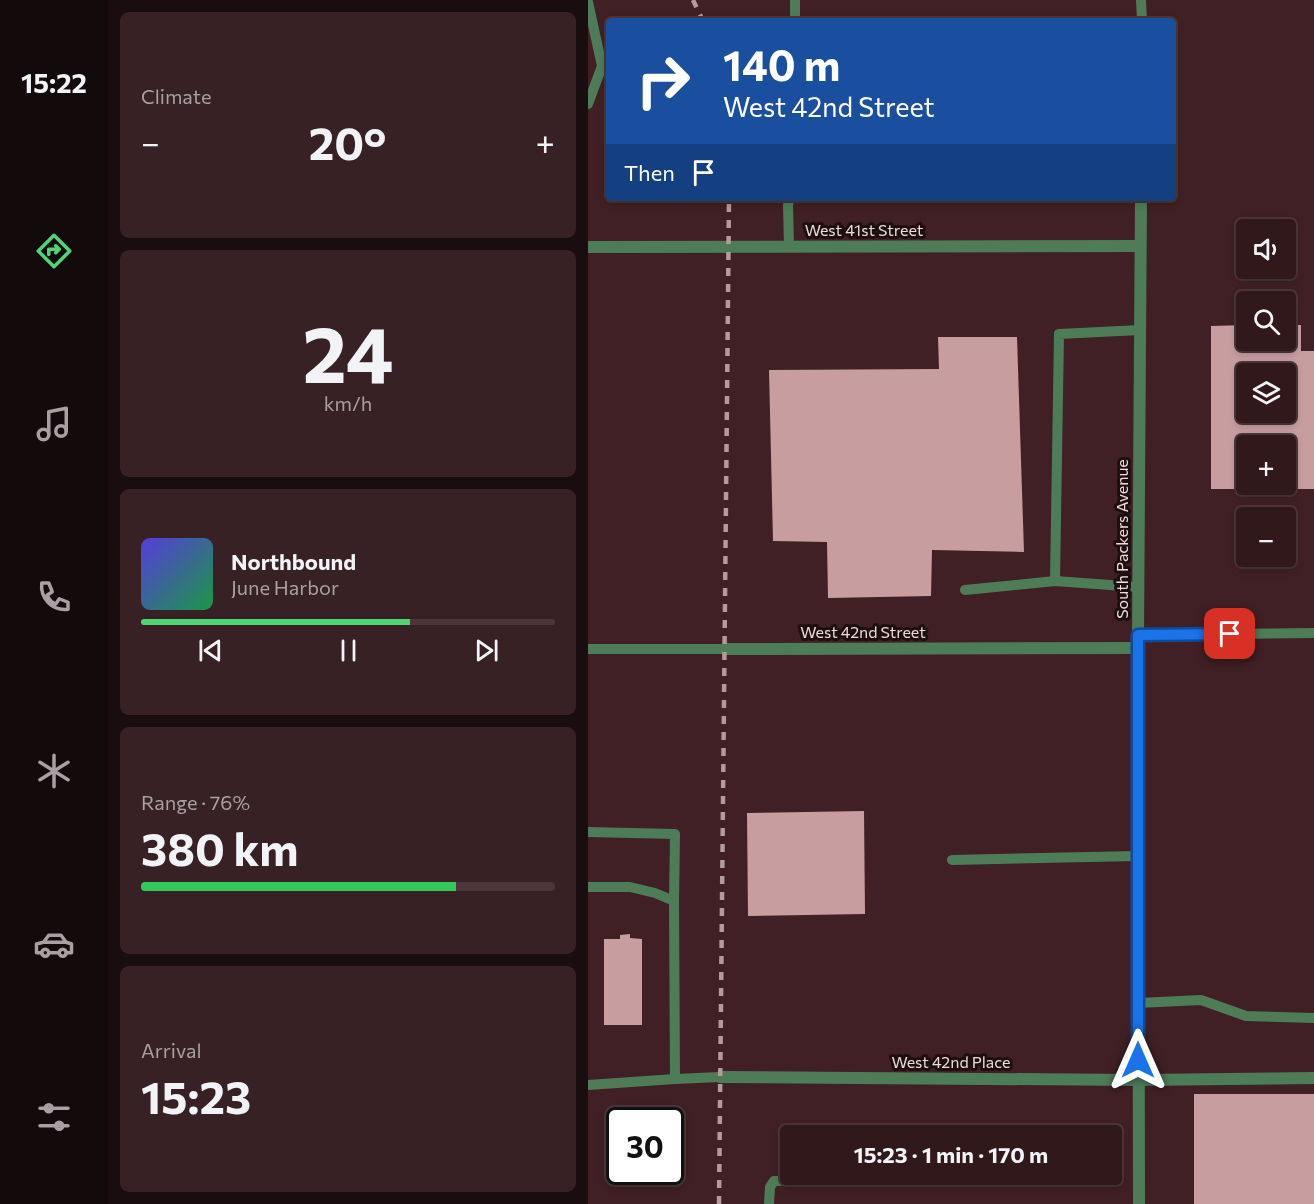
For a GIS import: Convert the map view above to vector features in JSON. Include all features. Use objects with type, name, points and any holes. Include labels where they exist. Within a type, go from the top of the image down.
[{"type":"street","name":"South Packers Avenue","points":[[1139,1204],[1138,587],[1141,201]]},
{"type":"street","name":"West 41st Street","points":[[588,247],[1140,246]]},
{"type":"street","name":"West 42nd Street","points":[[725,649],[1138,641]]},
{"type":"street","name":"West 42nd Place","points":[[720,1077],[1138,1080],[1314,1078]]},
{"type":"lane","points":[[795,0],[795,18]]},
{"type":"lane","points":[[1141,0],[1142,18]]},
{"type":"lane","points":[[588,2],[602,66],[588,104]]},
{"type":"lane","points":[[789,201],[789,247]]},
{"type":"lane","points":[[1055,581],[1059,334],[1140,330]]},
{"type":"lane","points":[[965,590],[1055,581],[1138,587]]},
{"type":"lane","name":"West 42nd Street","points":[[1138,641],[1314,633]]},
{"type":"lane","name":"West 42nd Street","points":[[588,649],[725,649]]},
{"type":"lane","points":[[588,832],[675,834],[675,1079]]},
{"type":"lane","points":[[952,860],[1138,856]]},
{"type":"lane","points":[[588,887],[630,887],[655,893],[674,901]]},
{"type":"lane","points":[[1138,1003],[1201,1000],[1246,1016],[1314,1018]]},
{"type":"lane","name":"West 42nd Place","points":[[588,1085],[720,1077]]},
{"type":"lane","points":[[769,1204],[770,1187],[774,1181],[780,1181]]},
{"type":"building","points":[[1236,325],[1236,351],[1296,351],[1296,325],[1301,325],[1301,351],[1314,351],[1314,489],[1296,489],[1296,435],[1236,435],[1236,489],[1211,489],[1211,326]]},
{"type":"building","points":[[938,337],[1017,337],[1024,552],[932,550],[931,596],[828,598],[827,542],[773,541],[769,370],[939,369]]},
{"type":"building","points":[[864,811],[865,914],[748,916],[747,813]]},
{"type":"building","points":[[630,934],[630,938],[642,939],[642,1025],[604,1025],[604,939],[620,939],[620,935]]},
{"type":"building","points":[[1194,1094],[1314,1094],[1314,1204],[1194,1204]]},
{"type":"railway","points":[[693,0],[702,18]]},
{"type":"railway","points":[[719,1204],[729,201]]},
{"type":"route","points":[[1138,1060],[1138,635],[1230,634]]}]
